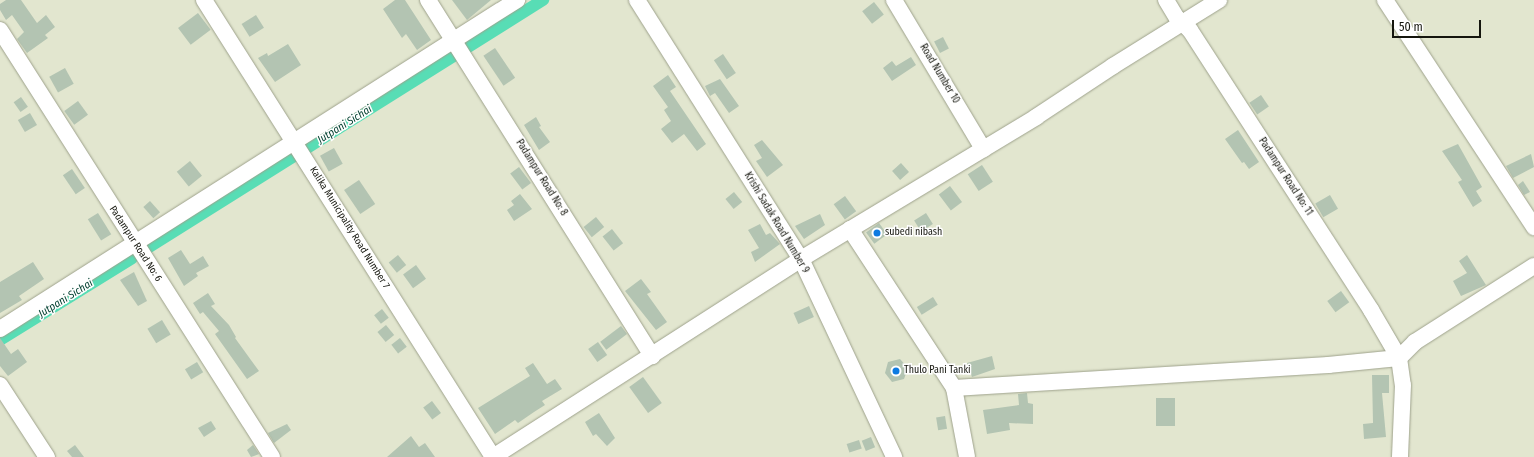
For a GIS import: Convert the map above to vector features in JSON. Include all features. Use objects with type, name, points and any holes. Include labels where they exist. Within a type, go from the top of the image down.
[{"type":"street","name":"Kalika Municipality Road Number 7","points":[[204,0],[493,457]]},
{"type":"street","name":"Padampur Road No: 8","points":[[428,0],[652,356]]},
{"type":"street","points":[[0,329],[133,242],[294,143],[517,0]]},
{"type":"street","name":"Krishi Sadak Road Number 9","points":[[637,0],[801,259],[894,457]]},
{"type":"street","name":"Road Number 10","points":[[894,0],[983,149]]},
{"type":"street","name":"Padampur Road No: 11","points":[[1166,0],[1190,30],[1354,284],[1398,358]]},
{"type":"street","points":[[493,457],[801,259],[983,149],[1184,24],[1219,0]]},
{"type":"street","points":[[1385,0],[1534,227]]},
{"type":"street","name":"Padampur Road No: 6","points":[[0,30],[133,242],[272,457]]},
{"type":"street","points":[[850,230],[954,388],[967,457]]},
{"type":"street","points":[[954,388],[1328,365],[1398,358],[1415,342],[1534,266]]},
{"type":"street","points":[[1398,358],[1403,385],[1400,457]]},
{"type":"street","points":[[0,385],[47,457]]},
{"type":"building","points":[[6,0],[21,0],[37,23],[46,15],[55,27],[45,35],[48,38],[27,53],[17,39],[24,32],[12,15],[6,20],[0,10],[0,4]]},
{"type":"building","points":[[395,0],[405,0],[431,40],[417,50],[406,34],[402,38],[383,9]]},
{"type":"building","points":[[452,0],[491,0],[467,20]]},
{"type":"building","points":[[874,2],[884,15],[872,24],[862,11]]},
{"type":"building","points":[[198,13],[211,30],[191,45],[178,28]]},
{"type":"building","points":[[256,15],[264,28],[250,37],[242,24]]},
{"type":"building","points":[[943,37],[949,49],[940,53],[934,42]]},
{"type":"building","points":[[288,44],[301,65],[275,82],[258,58],[267,53],[268,56]]},
{"type":"building","points":[[495,48],[515,78],[504,86],[483,56]]},
{"type":"building","points":[[723,54],[736,73],[727,79],[714,60]]},
{"type":"building","points":[[911,57],[916,65],[892,81],[883,68],[892,61],[896,66]]},
{"type":"building","points":[[65,68],[74,84],[58,92],[49,77]]},
{"type":"building","points":[[668,75],[676,87],[670,91],[706,144],[697,151],[684,134],[672,143],[661,129],[671,121],[664,110],[668,107],[653,86]]},
{"type":"building","points":[[720,79],[739,106],[729,113],[715,93],[710,96],[705,86]]},
{"type":"building","points":[[1261,95],[1269,107],[1257,114],[1249,103]]},
{"type":"building","points":[[21,97],[28,107],[21,112],[14,102]]},
{"type":"building","points":[[78,101],[88,115],[74,125],[64,111]]},
{"type":"building","points":[[30,113],[37,125],[25,132],[18,120]]},
{"type":"building","points":[[536,117],[541,126],[539,127],[550,142],[539,150],[524,125]]},
{"type":"building","points":[[1238,130],[1259,162],[1249,169],[1244,162],[1242,163],[1225,139]]},
{"type":"building","points":[[762,140],[783,165],[767,177],[756,161],[762,158],[754,145]]},
{"type":"building","points":[[1458,144],[1482,187],[1476,191],[1482,201],[1473,207],[1458,182],[1462,180],[1442,151]]},
{"type":"building","points":[[334,148],[343,164],[329,172],[320,156]]},
{"type":"building","points":[[1531,154],[1534,167],[1513,178],[1506,166]]},
{"type":"building","points":[[190,161],[202,176],[189,186],[177,172]]},
{"type":"building","points":[[901,163],[909,172],[900,180],[892,171]]},
{"type":"building","points":[[982,165],[993,182],[979,191],[968,174]]},
{"type":"building","points":[[519,167],[531,183],[522,190],[510,174]]},
{"type":"building","points":[[72,169],[85,188],[76,194],[63,175]]},
{"type":"building","points":[[359,180],[375,204],[360,214],[344,190]]},
{"type":"building","points":[[1523,181],[1530,192],[1524,195],[1518,185]]},
{"type":"building","points":[[950,186],[962,202],[951,210],[939,194]]},
{"type":"building","points":[[734,192],[742,202],[734,209],[725,199]]},
{"type":"building","points":[[520,194],[532,209],[514,221],[507,210],[514,205],[511,201]]},
{"type":"building","points":[[1330,195],[1338,209],[1323,217],[1315,204]]},
{"type":"building","points":[[845,196],[856,211],[845,220],[834,204]]},
{"type":"building","points":[[150,201],[160,212],[153,218],[143,207]]},
{"type":"building","points":[[98,213],[111,234],[101,241],[88,219]]},
{"type":"building","points":[[926,213],[933,224],[921,231],[914,220]]},
{"type":"building","points":[[820,214],[825,225],[804,239],[795,226]]},
{"type":"building","points":[[596,217],[604,227],[592,237],[584,227]]},
{"type":"building","name":"subedi nibash","points":[[879,223],[887,234],[874,244],[866,232]]},
{"type":"building","points":[[760,224],[766,235],[770,233],[780,244],[755,262],[751,252],[759,248],[748,230]]},
{"type":"building","points":[[612,229],[623,243],[614,251],[603,236]]},
{"type":"building","points":[[181,250],[190,264],[203,256],[209,266],[196,273],[198,276],[184,286],[168,258]]},
{"type":"building","points":[[398,255],[406,265],[397,273],[389,263]]},
{"type":"building","points":[[1467,255],[1486,285],[1461,296],[1453,281],[1467,273],[1459,261]]},
{"type":"building","points":[[33,262],[44,279],[19,296],[22,300],[0,313],[0,282]]},
{"type":"building","points":[[416,265],[426,279],[413,288],[403,274]]},
{"type":"building","points":[[134,272],[147,301],[138,306],[120,280]]},
{"type":"building","points":[[641,279],[651,292],[647,294],[667,322],[656,330],[625,291]]},
{"type":"building","points":[[1341,291],[1349,302],[1335,312],[1327,301]]},
{"type":"building","points":[[208,293],[215,304],[211,306],[229,325],[236,337],[235,338],[259,371],[247,379],[215,334],[219,331],[203,312],[200,314],[193,303]]},
{"type":"building","points":[[933,297],[938,305],[922,315],[917,307]]},
{"type":"building","points":[[809,306],[814,317],[798,324],[793,313]]},
{"type":"building","points":[[382,309],[389,318],[381,324],[374,315]]},
{"type":"building","points":[[162,320],[171,335],[156,343],[147,329]]},
{"type":"building","points":[[386,325],[394,335],[386,342],[377,332]]},
{"type":"building","points":[[621,326],[627,334],[606,350],[600,342]]},
{"type":"building","points":[[0,338],[11,354],[18,349],[27,362],[8,376],[0,366]]},
{"type":"building","points":[[400,338],[407,347],[398,353],[391,345]]},
{"type":"building","points":[[598,342],[607,355],[597,362],[588,349]]},
{"type":"building","points":[[992,356],[995,369],[972,377],[967,363]]},
{"type":"building","name":"Thulo Pani Tanki","points":[[900,359],[908,368],[904,379],[892,382],[885,373],[888,362]]},
{"type":"building","points":[[197,362],[203,372],[191,379],[185,369]]},
{"type":"building","points":[[533,363],[547,384],[555,379],[562,389],[542,401],[545,405],[518,423],[515,420],[495,434],[478,408],[530,376],[525,368]]},
{"type":"building","points":[[1372,375],[1389,375],[1389,393],[1382,393],[1386,437],[1364,439],[1363,424],[1373,423]]},
{"type":"building","points":[[643,377],[662,403],[648,413],[629,387]]},
{"type":"building","points":[[1027,393],[1028,403],[1033,404],[1033,424],[1009,423],[1010,430],[987,434],[983,410],[1019,405],[1018,394]]},
{"type":"building","points":[[1156,398],[1175,398],[1175,426],[1156,426]]},
{"type":"building","points":[[432,401],[441,413],[432,420],[423,408]]},
{"type":"building","points":[[599,413],[615,438],[607,446],[596,434],[593,436],[585,422]]},
{"type":"building","points":[[945,416],[947,429],[938,430],[936,417]]},
{"type":"building","points":[[211,421],[216,429],[204,437],[198,428]]},
{"type":"building","points":[[287,424],[291,430],[274,443],[268,433]]},
{"type":"building","points":[[411,436],[419,447],[425,443],[435,457],[387,457]]},
{"type":"building","points":[[871,437],[875,447],[866,451],[862,441]]},
{"type":"building","points":[[859,440],[862,449],[849,453],[847,444]]},
{"type":"building","points":[[75,445],[84,457],[72,457],[67,451]]},
{"type":"building","points":[[253,445],[259,454],[251,457],[247,450]]},
{"type":"waterway","name":"Jutpani Sichai","points":[[146,249],[543,0]]},
{"type":"waterway","name":"Jutpani Sichai","points":[[0,340],[132,258]]},
{"type":"place","name":"subedi nibash","points":[[877,233]]},
{"type":"place","name":"Thulo Pani Tanki","points":[[896,371]]}]
